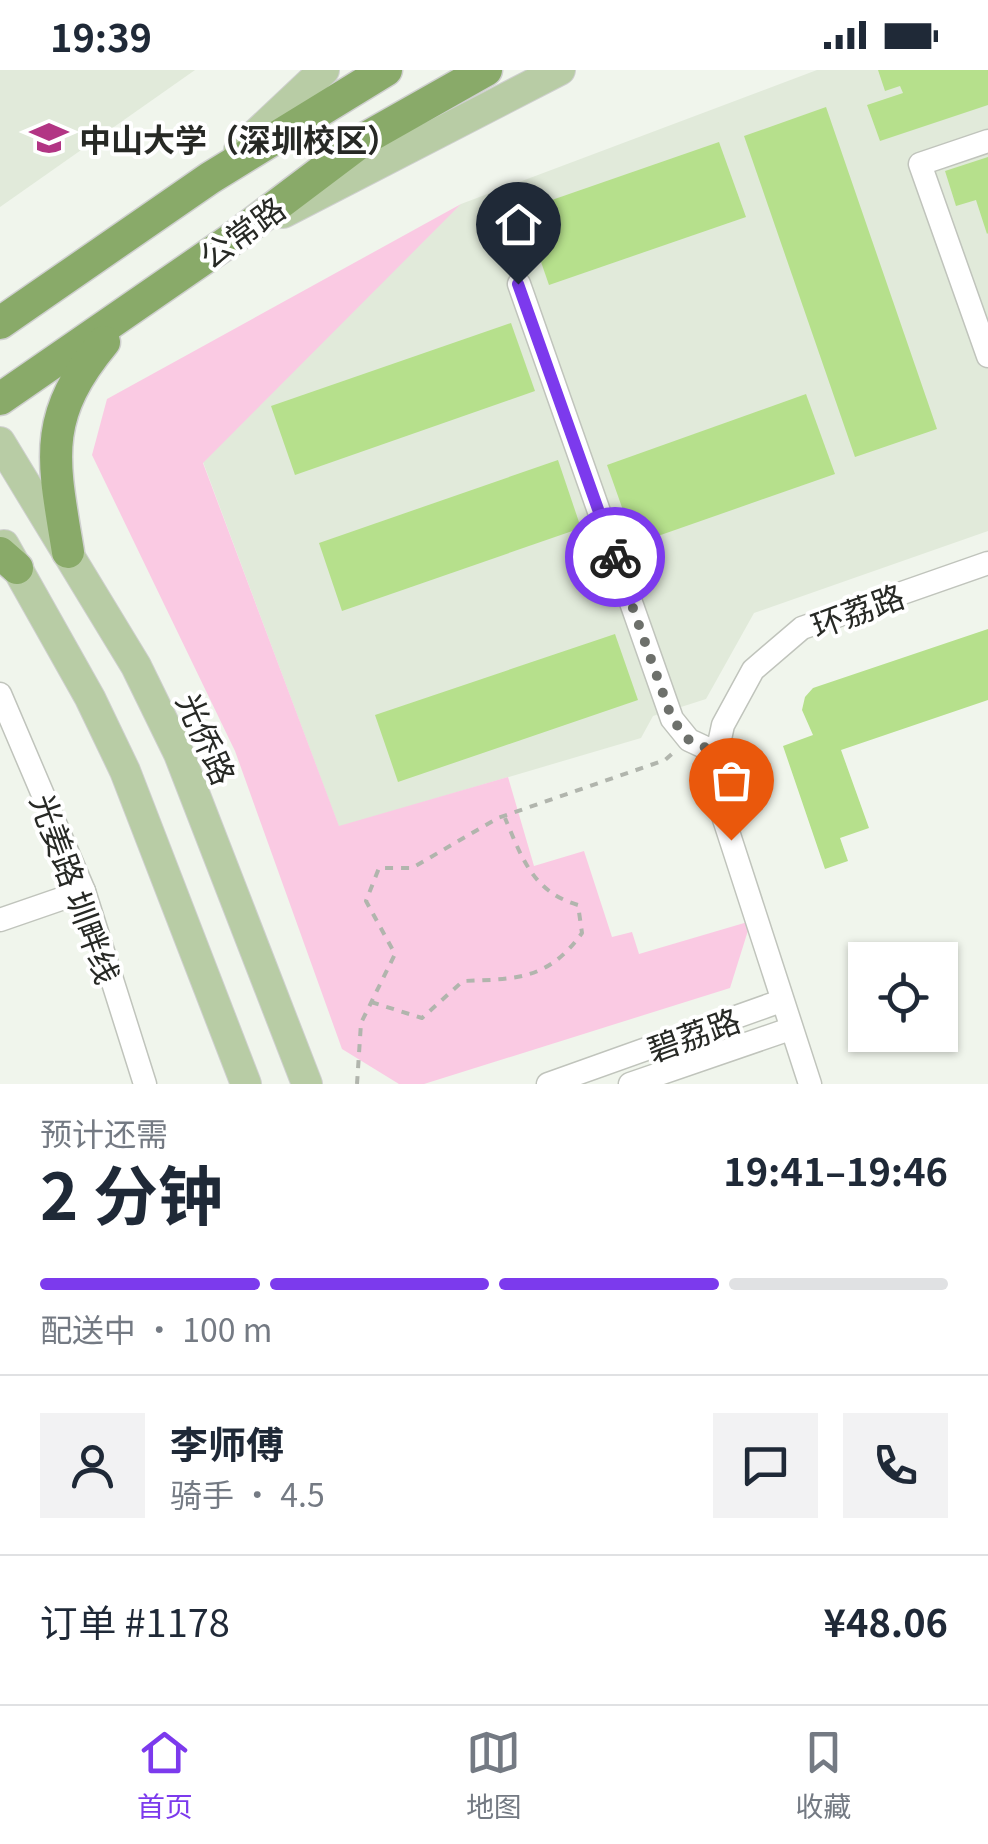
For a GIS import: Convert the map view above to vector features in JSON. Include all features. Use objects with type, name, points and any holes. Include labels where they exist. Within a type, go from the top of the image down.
[{"type":"highway","name":"公常路","points":[[0,322],[16,304],[386,70]]},
{"type":"highway","name":"公常路","points":[[0,399],[232,240],[366,138],[486,70]]},
{"type":"highway","points":[[68,552],[56,476],[56,424],[78,374],[130,311]]},
{"type":"main road","points":[[210,178],[324,70]]},
{"type":"main road","points":[[232,240],[560,70]]},
{"type":"main road","name":"光侨路","points":[[0,442],[136,666],[179,754],[308,1083]]},
{"type":"main road","points":[[0,538],[90,698],[125,771],[246,1084]]},
{"type":"street","points":[[988,141],[920,164],[988,356]]},
{"type":"street","points":[[518,284],[672,719],[689,740],[717,753]]},
{"type":"street","name":"环荔路","points":[[810,1084],[722,813],[717,753],[736,696],[776,645],[802,628],[988,562]]},
{"type":"street","name":"光姜路 圳畔线","points":[[0,694],[84,891],[145,1084]]},
{"type":"street","points":[[0,920],[84,891]]},
{"type":"street","name":"碧荔路","points":[[548,1084],[781,1002]]},
{"type":"street","name":"碧荔路","points":[[630,1084],[790,1029]]},
{"type":"path","points":[[358,1084],[361,1023],[394,954],[366,901],[379,868],[412,868],[504,816],[665,760],[689,740]]},
{"type":"path","points":[[372,1002],[422,1018],[463,981],[509,979],[561,962],[582,933],[578,905],[553,898],[528,873],[504,816]]},
{"type":"shaded area","name":"中山大学（深圳校区）","points":[[0,70],[195,70],[0,207]]},
{"type":"shaded area","points":[[817,70],[988,70],[988,531],[754,613],[706,699],[653,716],[641,738],[339,827],[203,462],[365,293],[461,204]]},
{"type":"shaded area","points":[[461,204],[203,463],[339,826],[508,777],[534,866],[584,851],[612,937],[632,932],[639,954],[751,921],[730,988],[424,1084],[399,1084],[342,1049],[235,751],[92,455],[107,399]]},
{"type":"building","points":[[878,70],[988,70],[988,105],[880,141],[867,105],[903,93],[900,86],[885,91]]},
{"type":"building","points":[[826,107],[937,429],[855,457],[744,136]]},
{"type":"building","points":[[719,142],[746,217],[549,285],[523,210]]},
{"type":"building","points":[[988,157],[987,234],[976,200],[956,206],[945,171]]},
{"type":"building","points":[[511,323],[535,391],[295,475],[271,406]]},
{"type":"building","points":[[806,394],[835,474],[635,544],[607,465]]},
{"type":"building","points":[[558,460],[581,528],[342,611],[319,543]]},
{"type":"building","points":[[988,629],[988,700],[841,750],[869,828],[840,838],[848,861],[825,869],[783,746],[813,735],[802,710],[805,697],[813,688]]},
{"type":"building","points":[[615,634],[638,700],[398,782],[375,715]]},
{"type":"way so far","points":[[615,557],[672,719],[689,740],[717,753],[717,782],[731,840]]},
{"type":"place","name":"中山大学（深圳校区）","points":[[49,138]]},
{"type":"route","points":[[518,284],[615,557]]}]
